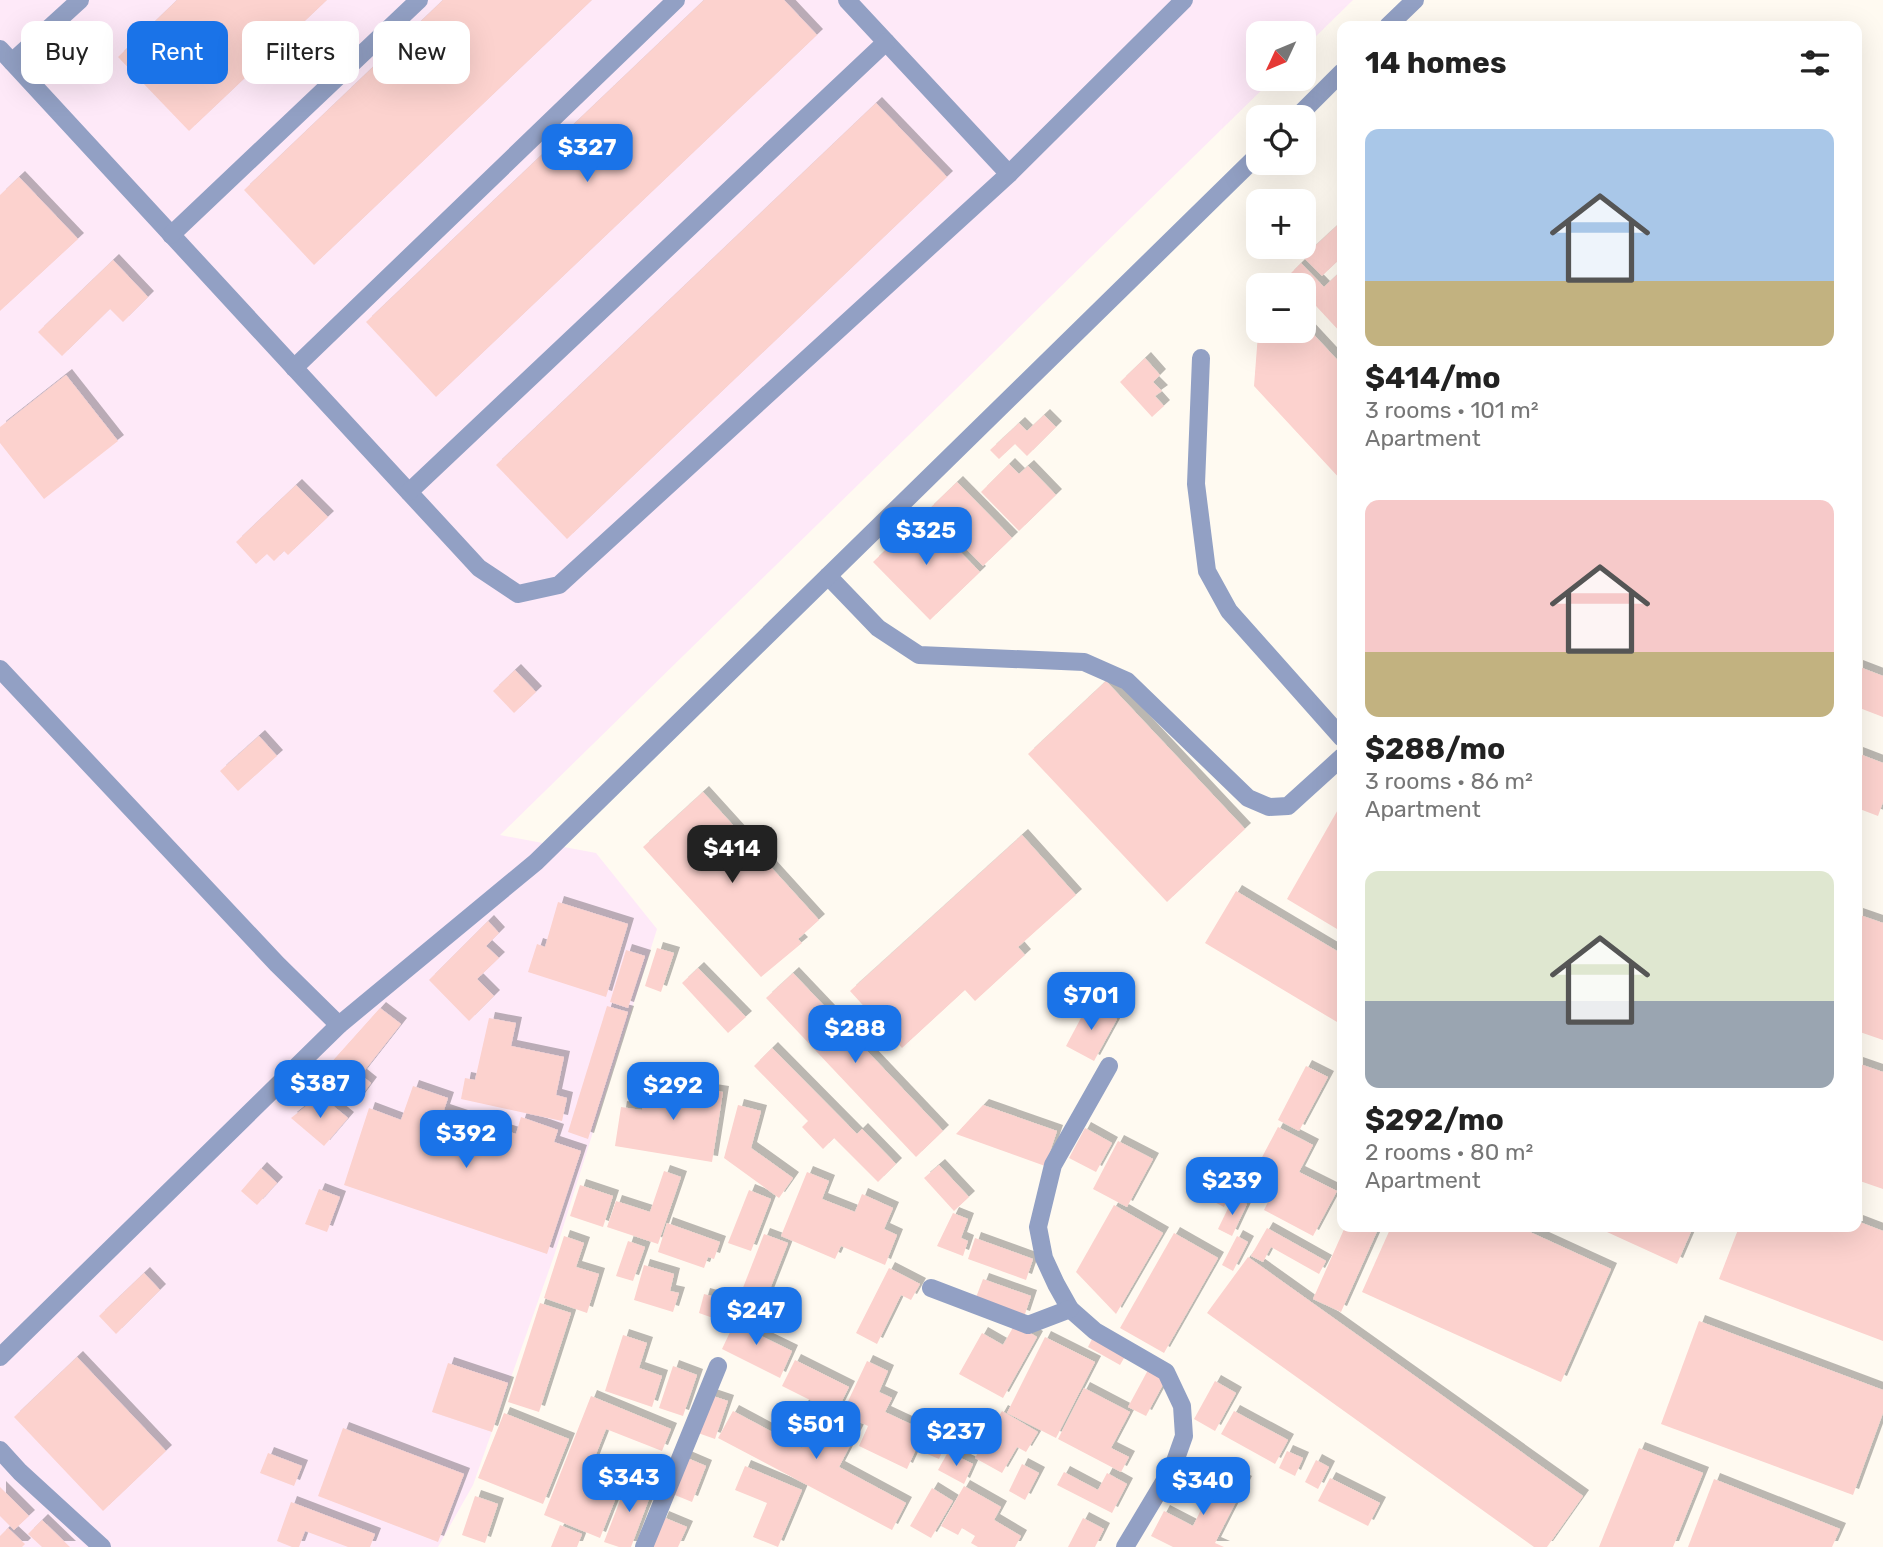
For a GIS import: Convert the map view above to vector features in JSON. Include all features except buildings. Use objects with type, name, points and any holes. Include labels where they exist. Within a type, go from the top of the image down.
[{"type":"street","points":[[80,0],[6,56],[479,568],[518,594],[559,585],[1009,174],[1184,0]]},
{"type":"street","points":[[172,235],[419,0]]},
{"type":"street","points":[[295,368],[676,0]]},
{"type":"street","points":[[847,0],[1009,174]]},
{"type":"street","points":[[1393,21],[1415,0]]},
{"type":"street","points":[[409,492],[886,42]]},
{"type":"street","points":[[1309,105],[1337,77]]},
{"type":"street","points":[[0,1357],[339,1025],[536,862],[1246,167]]},
{"type":"street","points":[[1201,358],[1196,484],[1207,571],[1229,611],[1337,732]]},
{"type":"street","points":[[828,576],[878,628],[919,655],[1084,662],[1127,681],[1248,797],[1269,807],[1288,806],[1337,762]]},
{"type":"street","points":[[0,669],[277,964],[339,1025]]},
{"type":"street","points":[[1109,1066],[1053,1166],[1038,1227],[1044,1258],[1070,1309],[1095,1331],[1166,1372],[1182,1406],[1184,1436],[1173,1467],[1125,1547]]},
{"type":"street","points":[[932,1288],[1028,1325],[1070,1309]]},
{"type":"street","points":[[644,1547],[718,1366]]},
{"type":"street","points":[[0,1450],[20,1472],[102,1547]]},
{"type":"shaded area","points":[[0,0],[1353,0],[1316,36],[1316,21],[1246,21],[1246,91],[1261,91],[500,835],[596,853],[657,929],[554,1256],[473,1485],[438,1547],[0,1547]]}]
